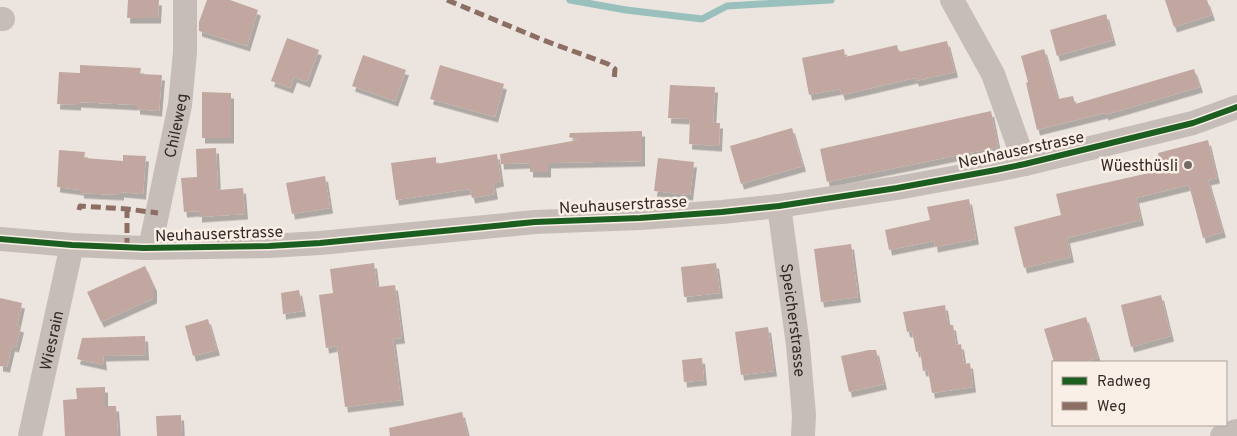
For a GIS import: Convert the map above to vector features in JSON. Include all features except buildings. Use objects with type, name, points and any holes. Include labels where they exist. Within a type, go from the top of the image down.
[{"type":"street","name":"Chileweg","points":[[150,248],[180,105],[185,52],[186,0]]},
{"type":"street","points":[[952,0],[993,74],[1025,164]]},
{"type":"street","name":"Neuhauserstrasse","points":[[0,239],[72,245],[150,248],[260,246],[320,243],[535,222],[678,216],[780,206],[897,188],[1025,164],[1193,123],[1237,107]]},
{"type":"street","name":"Speicherstrasse","points":[[780,206],[798,345],[804,415],[803,436]]},
{"type":"street","name":"Wiesrain","points":[[30,436],[72,245]]},
{"type":"street","points":[[1222,436],[1237,432]]},
{"type":"waterway","points":[[570,0],[626,10],[702,19],[727,6],[831,0]]},
{"type":"marked path","points":[[447,0],[543,40],[608,64],[615,69],[614,81]]},
{"type":"marked path","points":[[79,210],[80,206],[158,213]]},
{"type":"marked path","points":[[127,209],[127,248]]},
{"type":"cycle path","points":[[0,239],[144,248],[269,246],[320,243],[535,222],[640,218],[779,206],[897,188],[1025,164],[1193,123],[1237,107]]},
{"type":"place","name":"Wüesthüsli","points":[[1188,165]]}]
